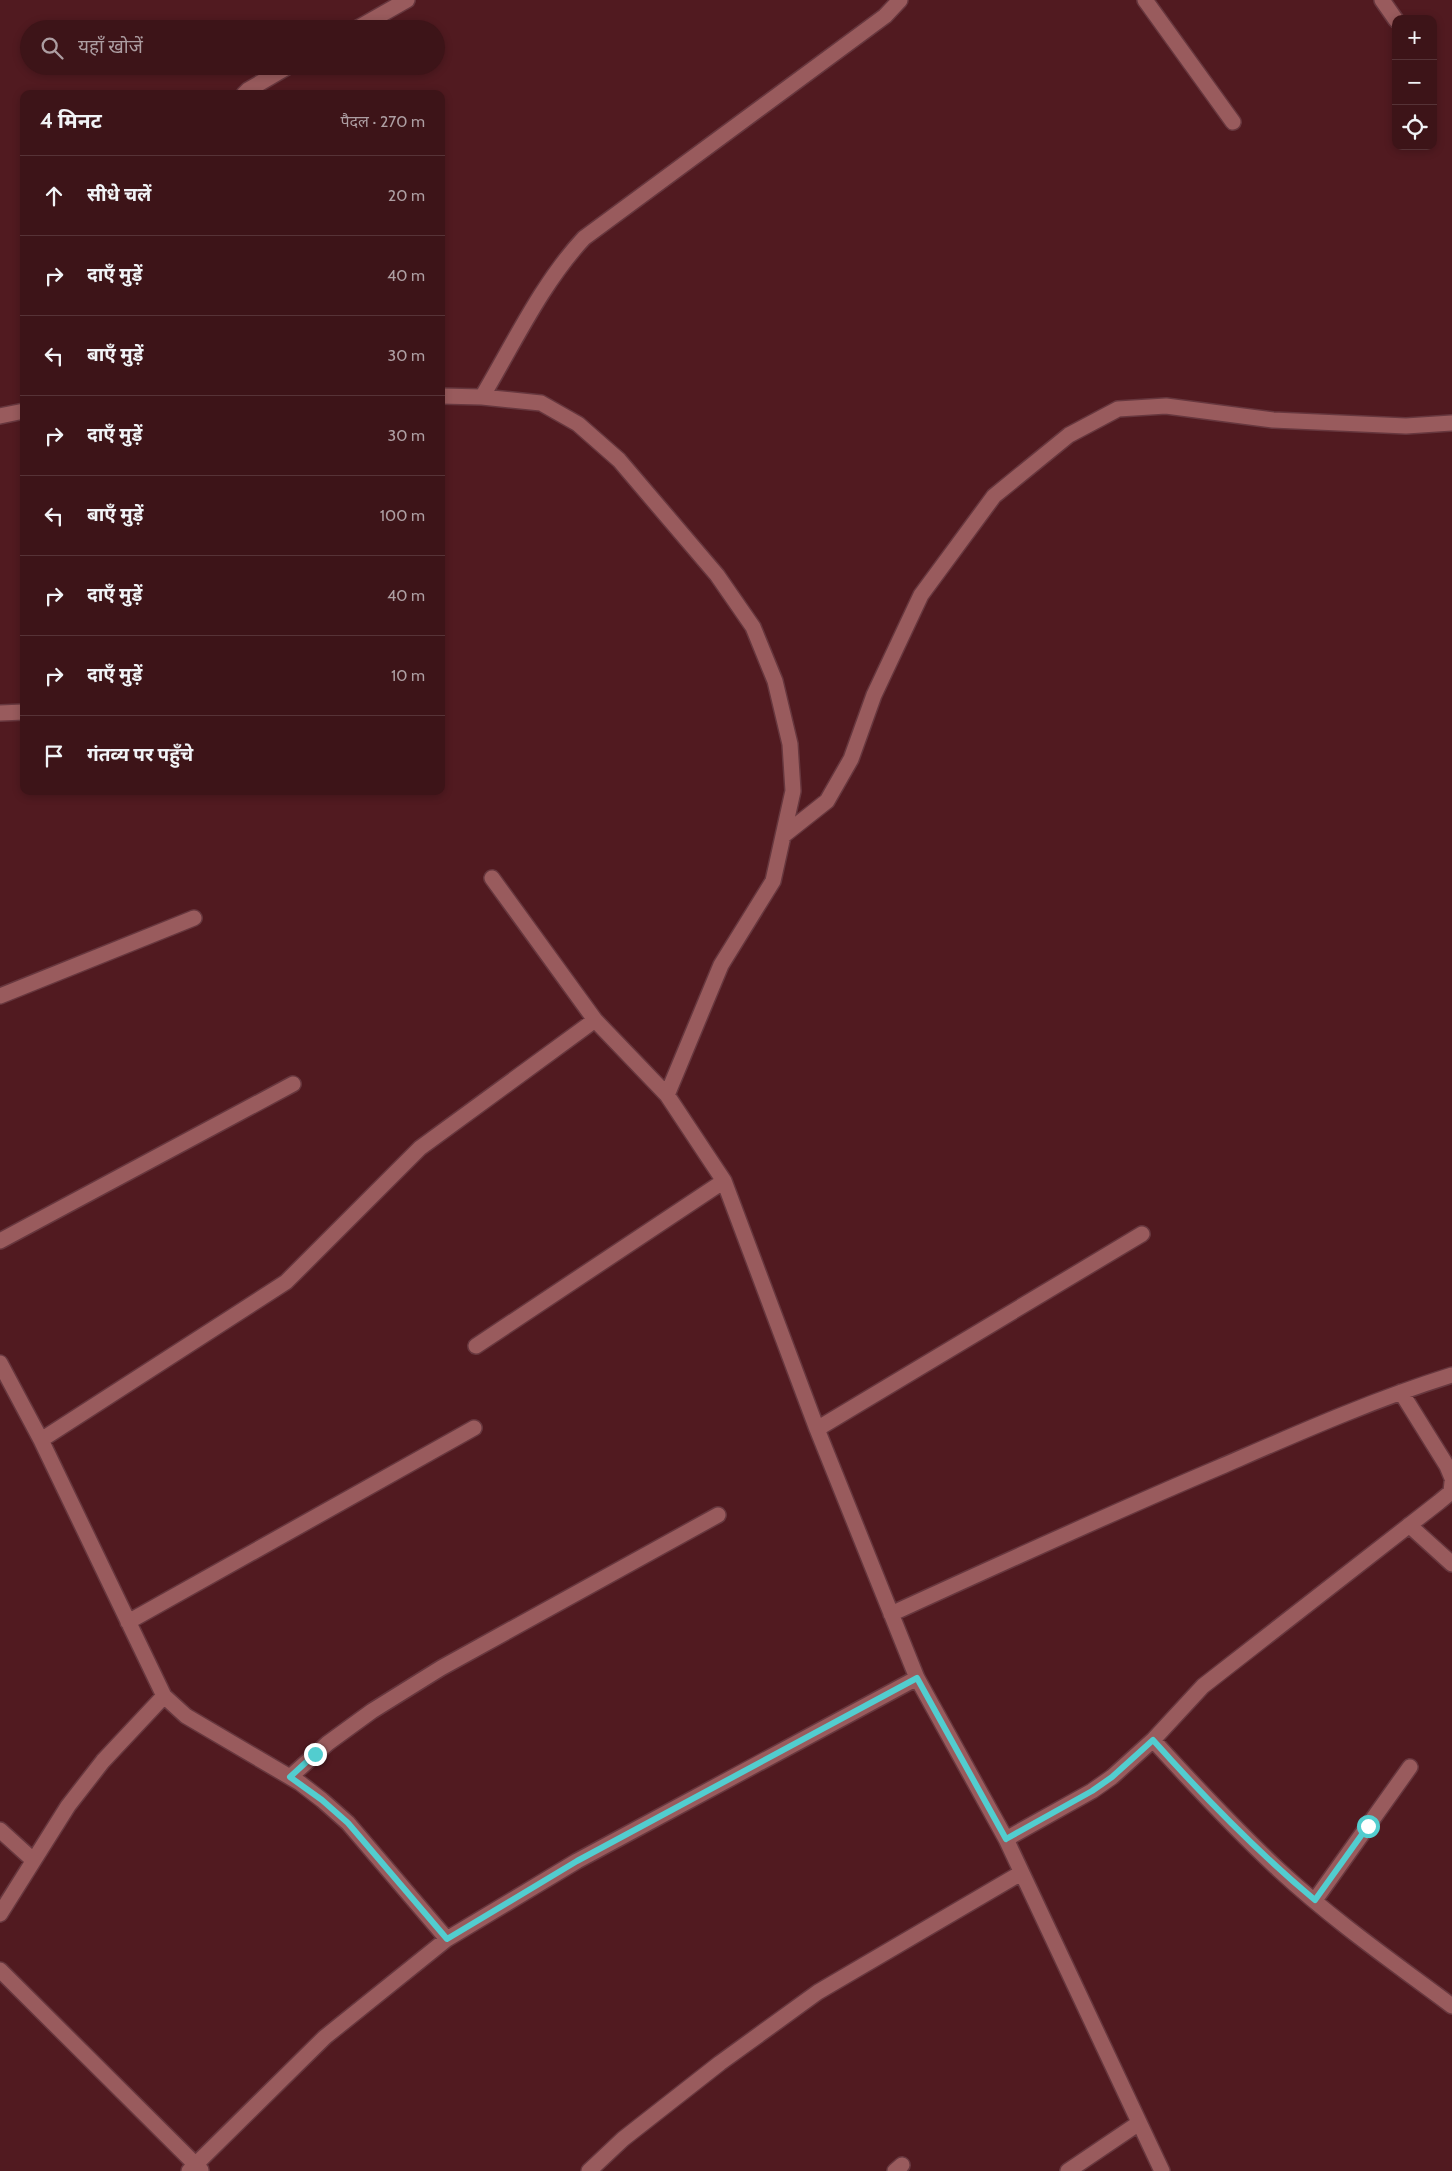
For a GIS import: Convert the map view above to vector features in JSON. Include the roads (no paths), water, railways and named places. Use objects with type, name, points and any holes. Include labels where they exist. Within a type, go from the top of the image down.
[{"type":"street","points":[[372,20],[407,0]]},
{"type":"street","points":[[482,397],[547,287],[567,256],[584,238],[885,16],[900,0]]},
{"type":"street","points":[[1145,0],[1233,122]]},
{"type":"street","points":[[1382,0],[1392,15]]},
{"type":"street","points":[[248,90],[274,75]]},
{"type":"street","points":[[445,396],[482,397],[541,403],[578,424],[618,460],[717,575],[753,627],[775,681],[790,744],[793,790],[773,881],[721,965],[667,1095]]},
{"type":"street","points":[[784,836],[827,801],[851,759],[874,695],[921,595],[994,496],[1069,435],[1118,409],[1166,406],[1272,420],[1406,426],[1452,424]]},
{"type":"street","points":[[0,416],[20,412]]},
{"type":"street","points":[[0,713],[20,712]]},
{"type":"street","points":[[492,878],[595,1020],[667,1095],[724,1181],[817,1429],[917,1678],[1006,1839],[1162,2171]]},
{"type":"street","points":[[0,996],[194,918]]},
{"type":"street","points":[[40,1440],[286,1282],[420,1148],[595,1020]]},
{"type":"street","points":[[0,1241],[293,1084]]},
{"type":"street","points":[[476,1346],[724,1181]]},
{"type":"street","points":[[817,1429],[1142,1234]]},
{"type":"street","points":[[0,1363],[40,1440],[164,1696],[186,1716],[290,1777],[322,1800],[348,1823],[447,1939]]},
{"type":"street","points":[[891,1614],[1078,1528],[1360,1406],[1452,1375]]},
{"type":"street","points":[[1401,1392],[1447,1466],[1452,1478]]},
{"type":"street","points":[[128,1622],[474,1428]]},
{"type":"street","points":[[1006,1839],[1092,1791],[1112,1777],[1153,1740],[1203,1686],[1451,1492],[1452,1482]]},
{"type":"street","points":[[290,1777],[328,1743],[372,1711],[441,1668],[718,1515]]},
{"type":"street","points":[[1409,1525],[1452,1564]]},
{"type":"street","points":[[0,1970],[195,2169],[325,2037],[447,1939],[577,1861],[917,1678]]},
{"type":"street","points":[[0,1914],[68,1806],[103,1761],[164,1696]]},
{"type":"street","points":[[1153,1740],[1219,1812],[1281,1871],[1390,1960],[1452,2005]]},
{"type":"street","points":[[1315,1900],[1410,1767]]},
{"type":"street","points":[[0,1830],[33,1860]]},
{"type":"street","points":[[589,2171],[623,2139],[720,2062],[818,1992],[1021,1873]]},
{"type":"street","points":[[1068,2171],[1139,2123]]}]
